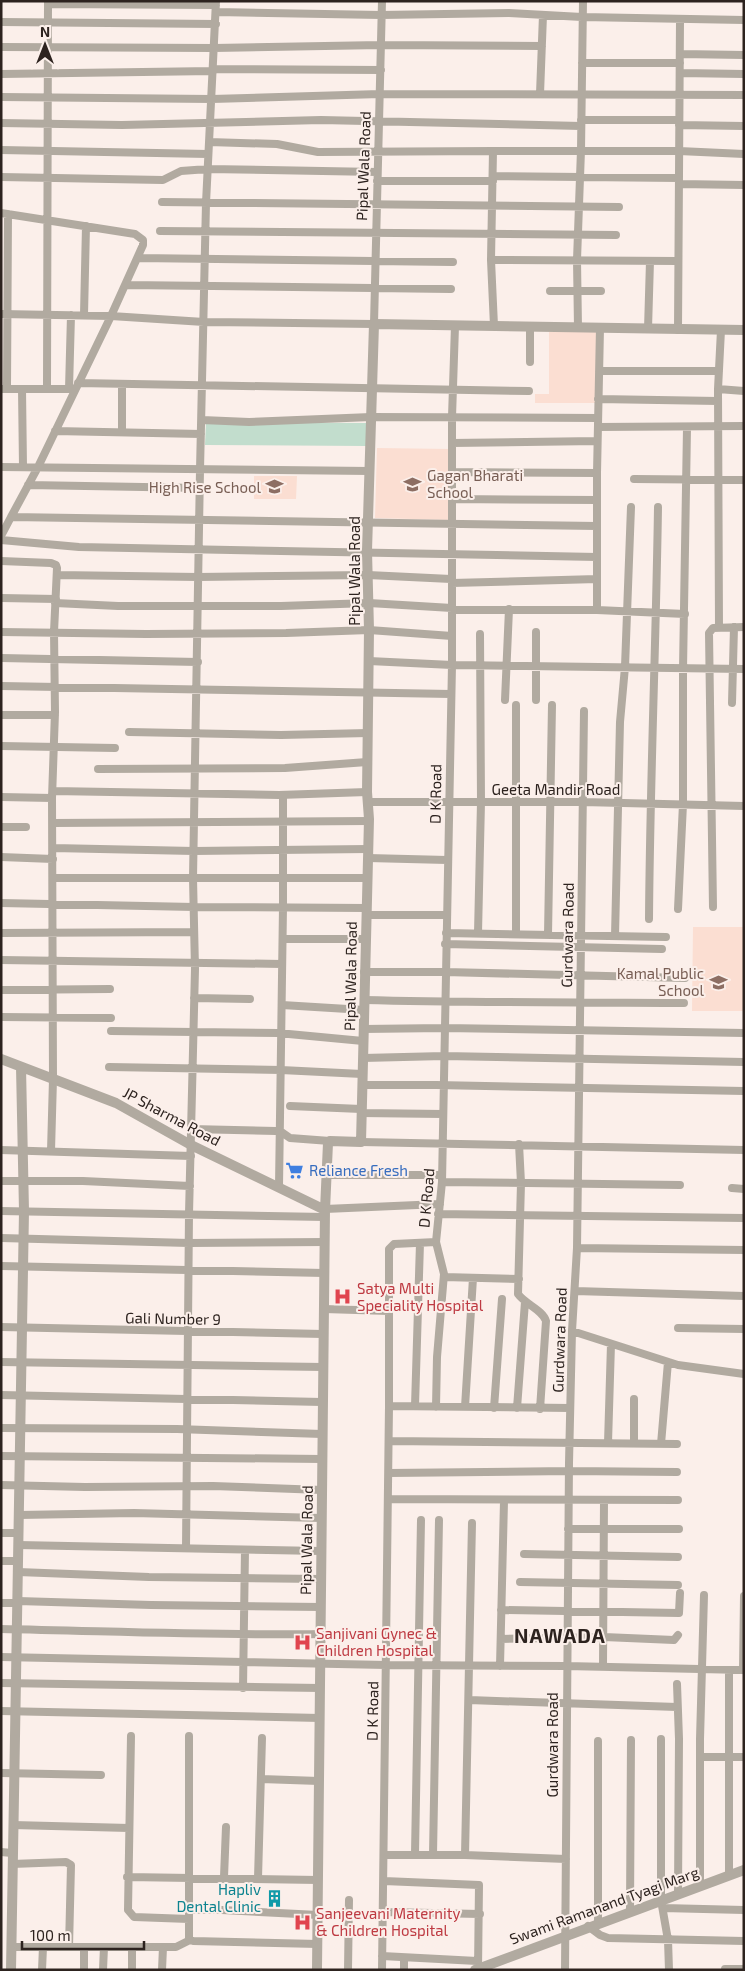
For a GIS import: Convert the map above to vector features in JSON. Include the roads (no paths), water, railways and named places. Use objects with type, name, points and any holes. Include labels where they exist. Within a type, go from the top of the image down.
[{"type":"street","name":"Pipal Wala Road","points":[[360,1142],[369,821],[367,797],[369,661],[368,522],[376,289],[376,204],[382,1]]},
{"type":"street","points":[[578,328],[577,260],[580,207],[583,1]]},
{"type":"street","points":[[47,389],[48,2],[216,6],[381,15],[508,13],[680,20],[744,20]]},
{"type":"street","points":[[186,1548],[189,1399],[189,1214],[195,963],[193,878],[199,606],[198,549],[208,142],[216,6]]},
{"type":"street","points":[[540,94],[543,15]]},
{"type":"street","points":[[678,330],[680,20]]},
{"type":"street","points":[[1,22],[216,24]]},
{"type":"street","points":[[1,47],[542,46]]},
{"type":"street","points":[[680,54],[744,55]]},
{"type":"street","points":[[582,63],[680,63]]},
{"type":"street","points":[[1,74],[213,71],[216,69],[381,70]]},
{"type":"street","points":[[680,73],[744,74]]},
{"type":"street","points":[[1,97],[212,99],[380,94],[744,95]]},
{"type":"street","points":[[1,124],[378,120],[581,123],[679,122],[744,126]]},
{"type":"street","points":[[208,142],[277,144],[318,152],[581,150],[744,154]]},
{"type":"street","points":[[1,150],[208,154]]},
{"type":"street","points":[[493,151],[491,260],[494,326]]},
{"type":"street","points":[[1,177],[163,180],[181,171],[208,169],[377,172]]},
{"type":"street","points":[[377,181],[580,176],[744,186]]},
{"type":"street","points":[[162,202],[620,207]]},
{"type":"street","points":[[529,391],[202,384],[122,384],[74,387],[47,389],[4,389],[4,213],[140,236],[143,240],[143,245],[112,316],[74,387],[55,431],[1,538],[79,547],[368,551],[597,557]]},
{"type":"street","points":[[84,315],[86,226]]},
{"type":"street","points":[[160,231],[616,235]]},
{"type":"street","points":[[138,258],[453,262]]},
{"type":"street","points":[[491,260],[678,261]]},
{"type":"street","points":[[648,329],[650,261]]},
{"type":"street","points":[[126,285],[451,289]]},
{"type":"street","points":[[550,291],[601,291]]},
{"type":"street","points":[[4,314],[112,316],[204,322],[744,330]]},
{"type":"street","points":[[71,315],[74,387]]},
{"type":"street","name":"D K Road","points":[[382,1970],[390,1247],[394,1244],[436,1242],[442,1179],[445,944],[452,665],[452,417],[455,326]]},
{"type":"street","points":[[530,327],[530,362]]},
{"type":"street","points":[[597,610],[600,328]]},
{"type":"street","points":[[719,627],[718,390],[721,330]]},
{"type":"street","points":[[599,370],[719,370]]},
{"type":"street","points":[[122,384],[122,432]]},
{"type":"street","points":[[22,389],[23,467]]},
{"type":"street","points":[[718,390],[744,391]]},
{"type":"street","points":[[598,399],[718,401]]},
{"type":"street","points":[[202,420],[249,422],[371,417],[598,418]]},
{"type":"street","points":[[598,427],[688,428],[744,426]]},
{"type":"street","points":[[678,909],[683,804],[683,669],[688,428]]},
{"type":"street","points":[[55,431],[201,434]]},
{"type":"street","points":[[452,443],[598,442]]},
{"type":"street","points":[[1,467],[370,471]]},
{"type":"street","points":[[452,472],[597,473]]},
{"type":"street","points":[[634,480],[744,480]]},
{"type":"street","points":[[28,485],[200,488]]},
{"type":"street","points":[[452,499],[597,500]]},
{"type":"street","points":[[615,936],[620,722],[625,667],[631,506]]},
{"type":"street","points":[[649,920],[650,804],[657,614],[658,506]]},
{"type":"street","points":[[11,517],[597,526]]},
{"type":"street","points":[[1,561],[51,563],[56,565],[51,1151]]},
{"type":"street","points":[[56,575],[198,577],[368,575],[452,581],[597,579]]},
{"type":"street","points":[[1,598],[199,606],[369,603],[452,609],[597,610],[685,614]]},
{"type":"street","points":[[505,700],[509,609]]},
{"type":"street","points":[[713,907],[709,630],[719,627],[744,627]]},
{"type":"street","points":[[732,703],[734,627]]},
{"type":"street","points":[[1,632],[198,634],[369,630],[452,636]]},
{"type":"street","points":[[536,632],[536,700]]},
{"type":"street","points":[[478,933],[481,802],[480,634]]},
{"type":"street","points":[[1,658],[198,662]]},
{"type":"street","points":[[369,661],[452,665],[744,669]]},
{"type":"street","points":[[1,686],[451,694]]},
{"type":"street","points":[[548,934],[552,704]]},
{"type":"street","points":[[516,705],[516,934]]},
{"type":"street","name":"Gurdwara Road","points":[[565,1970],[568,1501],[572,1331],[577,1248],[584,710]]},
{"type":"street","points":[[1,715],[55,716]]},
{"type":"street","points":[[129,732],[282,735],[368,733]]},
{"type":"street","points":[[1,746],[115,748]]},
{"type":"street","points":[[98,769],[285,768],[367,762]]},
{"type":"street","name":"Geeta Mandir Road","points":[[1,797],[53,794],[195,793],[367,797],[449,802],[583,802],[744,806]]},
{"type":"street","points":[[279,1187],[283,795]]},
{"type":"street","points":[[53,823],[369,821]]},
{"type":"street","points":[[1,827],[26,827]]},
{"type":"street","points":[[53,848],[194,851],[283,850],[447,860]]},
{"type":"street","points":[[1,857],[53,859]]},
{"type":"street","points":[[54,878],[367,878]]},
{"type":"street","points":[[1,904],[283,907],[446,915]]},
{"type":"street","points":[[1,933],[194,932]]},
{"type":"street","points":[[446,933],[666,937]]},
{"type":"street","points":[[283,939],[366,939]]},
{"type":"street","points":[[445,944],[662,949]]},
{"type":"street","points":[[1,960],[282,964]]},
{"type":"street","points":[[364,972],[445,972],[685,978]]},
{"type":"street","points":[[1,990],[110,989]]},
{"type":"street","points":[[194,998],[250,999]]},
{"type":"street","points":[[282,1005],[364,1005],[444,1002],[684,1003]]},
{"type":"street","points":[[1,1017],[52,1019],[111,1018]]},
{"type":"street","points":[[363,1029],[444,1028],[744,1033]]},
{"type":"street","points":[[111,1031],[282,1034],[363,1041]]},
{"type":"street","points":[[363,1058],[444,1056],[744,1062]]},
{"type":"street","name":"JP Sharma Road","points":[[1,1059],[116,1103],[191,1145],[279,1187],[325,1212]]},
{"type":"street","points":[[11,1970],[24,1211],[21,1066]]},
{"type":"street","points":[[109,1067],[281,1070],[362,1080],[443,1085],[744,1091]]},
{"type":"street","points":[[290,1106],[443,1114]]},
{"type":"street","points":[[192,1129],[280,1131],[290,1138],[330,1141],[744,1150]]},
{"type":"street","name":"Pipal Wala Road","points":[[317,1970],[323,1334],[326,1175],[328,1145],[330,1141]]},
{"type":"street","points":[[519,1144],[521,1182],[518,1294],[525,1302],[546,1318],[540,1409]]},
{"type":"street","points":[[1,1150],[191,1156]]},
{"type":"street","points":[[326,1175],[680,1185]]},
{"type":"street","points":[[1,1181],[84,1181],[190,1186]]},
{"type":"street","points":[[732,1188],[744,1189]]},
{"type":"street","points":[[1,1211],[189,1214],[325,1212],[440,1204]]},
{"type":"street","points":[[438,1214],[744,1218]]},
{"type":"street","points":[[1,1238],[189,1243],[325,1242]]},
{"type":"street","points":[[436,1242],[444,1278],[437,1357],[436,1406]]},
{"type":"street","points":[[415,1406],[420,1243]]},
{"type":"street","points":[[577,1248],[744,1250]]},
{"type":"street","points":[[1,1266],[324,1273]]},
{"type":"street","points":[[444,1278],[519,1278]]},
{"type":"street","points":[[465,1407],[473,1278]]},
{"type":"street","points":[[574,1291],[744,1296]]},
{"type":"street","points":[[494,1408],[502,1299]]},
{"type":"street","points":[[517,1408],[525,1302]]},
{"type":"street","points":[[324,1309],[389,1311]]},
{"type":"street","name":"Gali Number 9","points":[[1,1327],[323,1334]]},
{"type":"street","points":[[678,1328],[744,1329]]},
{"type":"street","points":[[572,1331],[678,1365],[744,1374]]},
{"type":"street","points":[[608,1443],[611,1344]]},
{"type":"street","points":[[1,1362],[323,1367]]},
{"type":"street","points":[[661,1444],[668,1362]]},
{"type":"street","points":[[1,1395],[322,1402]]},
{"type":"street","points":[[634,1399],[634,1444]]},
{"type":"street","points":[[389,1406],[570,1408]]},
{"type":"street","points":[[1,1428],[322,1434]]},
{"type":"street","points":[[389,1441],[677,1444]]},
{"type":"street","points":[[1,1456],[322,1459]]},
{"type":"street","points":[[388,1473],[677,1472]]},
{"type":"street","points":[[1,1485],[85,1487],[186,1486],[322,1490]]},
{"type":"street","points":[[388,1499],[678,1500]]},
{"type":"street","points":[[500,1666],[504,1500]]},
{"type":"street","points":[[604,1501],[604,1667]]},
{"type":"street","points":[[19,1515],[134,1513],[321,1518]]},
{"type":"street","points":[[415,1854],[421,1520]]},
{"type":"street","points":[[433,1855],[439,1520]]},
{"type":"street","points":[[465,1855],[472,1523]]},
{"type":"street","points":[[568,1529],[679,1529]]},
{"type":"street","points":[[1,1533],[18,1533]]},
{"type":"street","points":[[18,1546],[321,1551]]},
{"type":"street","points":[[244,1688],[245,1550]]},
{"type":"street","points":[[524,1554],[678,1557]]},
{"type":"street","points":[[1,1561],[18,1561]]},
{"type":"street","points":[[18,1572],[321,1579]]},
{"type":"street","points":[[501,1610],[679,1613],[679,1589],[604,1583],[520,1582]]},
{"type":"street","points":[[700,1886],[701,1669],[704,1595]]},
{"type":"street","points":[[1,1657],[418,1666],[566,1666],[743,1670],[744,1596]]},
{"type":"street","points":[[1,1603],[320,1607]]},
{"type":"street","points":[[1,1629],[244,1635],[320,1634]]},
{"type":"street","points":[[501,1639],[604,1638],[674,1640],[678,1635]]},
{"type":"street","points":[[728,1875],[729,1670]]},
{"type":"street","points":[[1,1683],[320,1688]]},
{"type":"street","points":[[676,1684],[679,1739],[678,1894]]},
{"type":"street","points":[[469,1700],[676,1707]]},
{"type":"street","points":[[1,1711],[320,1718]]},
{"type":"street","points":[[131,1736],[127,1877],[128,1910],[134,1917],[222,1910],[318,1915]]},
{"type":"street","points":[[189,1736],[188,1937],[190,1940]]},
{"type":"street","points":[[258,1878],[262,1738]]},
{"type":"street","points":[[661,1739],[662,1904],[668,1940],[669,1970]]},
{"type":"street","points":[[630,1911],[631,1740]]},
{"type":"street","points":[[598,1741],[593,1925],[600,1935],[608,1938],[744,1941]]},
{"type":"street","points":[[700,1757],[744,1757]]},
{"type":"street","points":[[1,1773],[101,1775]]},
{"type":"street","points":[[261,1779],[319,1781]]},
{"type":"street","points":[[13,1825],[129,1828]]},
{"type":"street","points":[[224,1878],[226,1827]]},
{"type":"street","points":[[1,1852],[12,1853]]},
{"type":"street","points":[[384,1855],[465,1855],[566,1860]]},
{"type":"street","points":[[12,1864],[66,1862],[71,1865],[69,1947]]},
{"type":"street","name":"Swami Ramanand Tyagi Marg","points":[[477,1967],[630,1911],[662,1904],[678,1894],[744,1870]]},
{"type":"street","points":[[127,1877],[318,1880]]},
{"type":"street","points":[[382,1956],[477,1967],[480,1914],[480,1888],[478,1884],[384,1881]]},
{"type":"street","points":[[348,1970],[349,1900]]},
{"type":"street","points":[[662,1904],[744,1910]]},
{"type":"street","points":[[384,1912],[480,1914]]},
{"type":"street","points":[[11,1947],[162,1947],[180,1946],[190,1940],[318,1944]]},
{"type":"street","points":[[42,1970],[43,1947]]},
{"type":"street","points":[[84,1947],[84,1970]]},
{"type":"street","points":[[103,1970],[104,1947]]},
{"type":"street","points":[[132,1947],[132,1970]]},
{"type":"street","points":[[162,1947],[162,1970]]},
{"type":"street","points":[[404,1958],[404,1970]]},
{"type":"street","points":[[725,1969],[744,1969]]},
{"type":"place","name":"Gagan Bharati School","points":[[413,484]]},
{"type":"place","name":"High Rise School","points":[[275,487]]},
{"type":"place","name":"Kamal Public School","points":[[718,982]]},
{"type":"place","name":"Reliance Fresh","points":[[295,1170]]},
{"type":"place","name":"Satya Multi Speciality Hospital","points":[[343,1297]]},
{"type":"place","name":"Sanjivani Gynec & Children Hospital","points":[[302,1642]]},
{"type":"place","name":"Hapliv Dental Clinic","points":[[275,1898]]},
{"type":"place","name":"Sanjeevani Maternity & Children Hospital","points":[[302,1922]]},
{"type":"district","name":"NAWADA","points":[[560,1635]]}]
